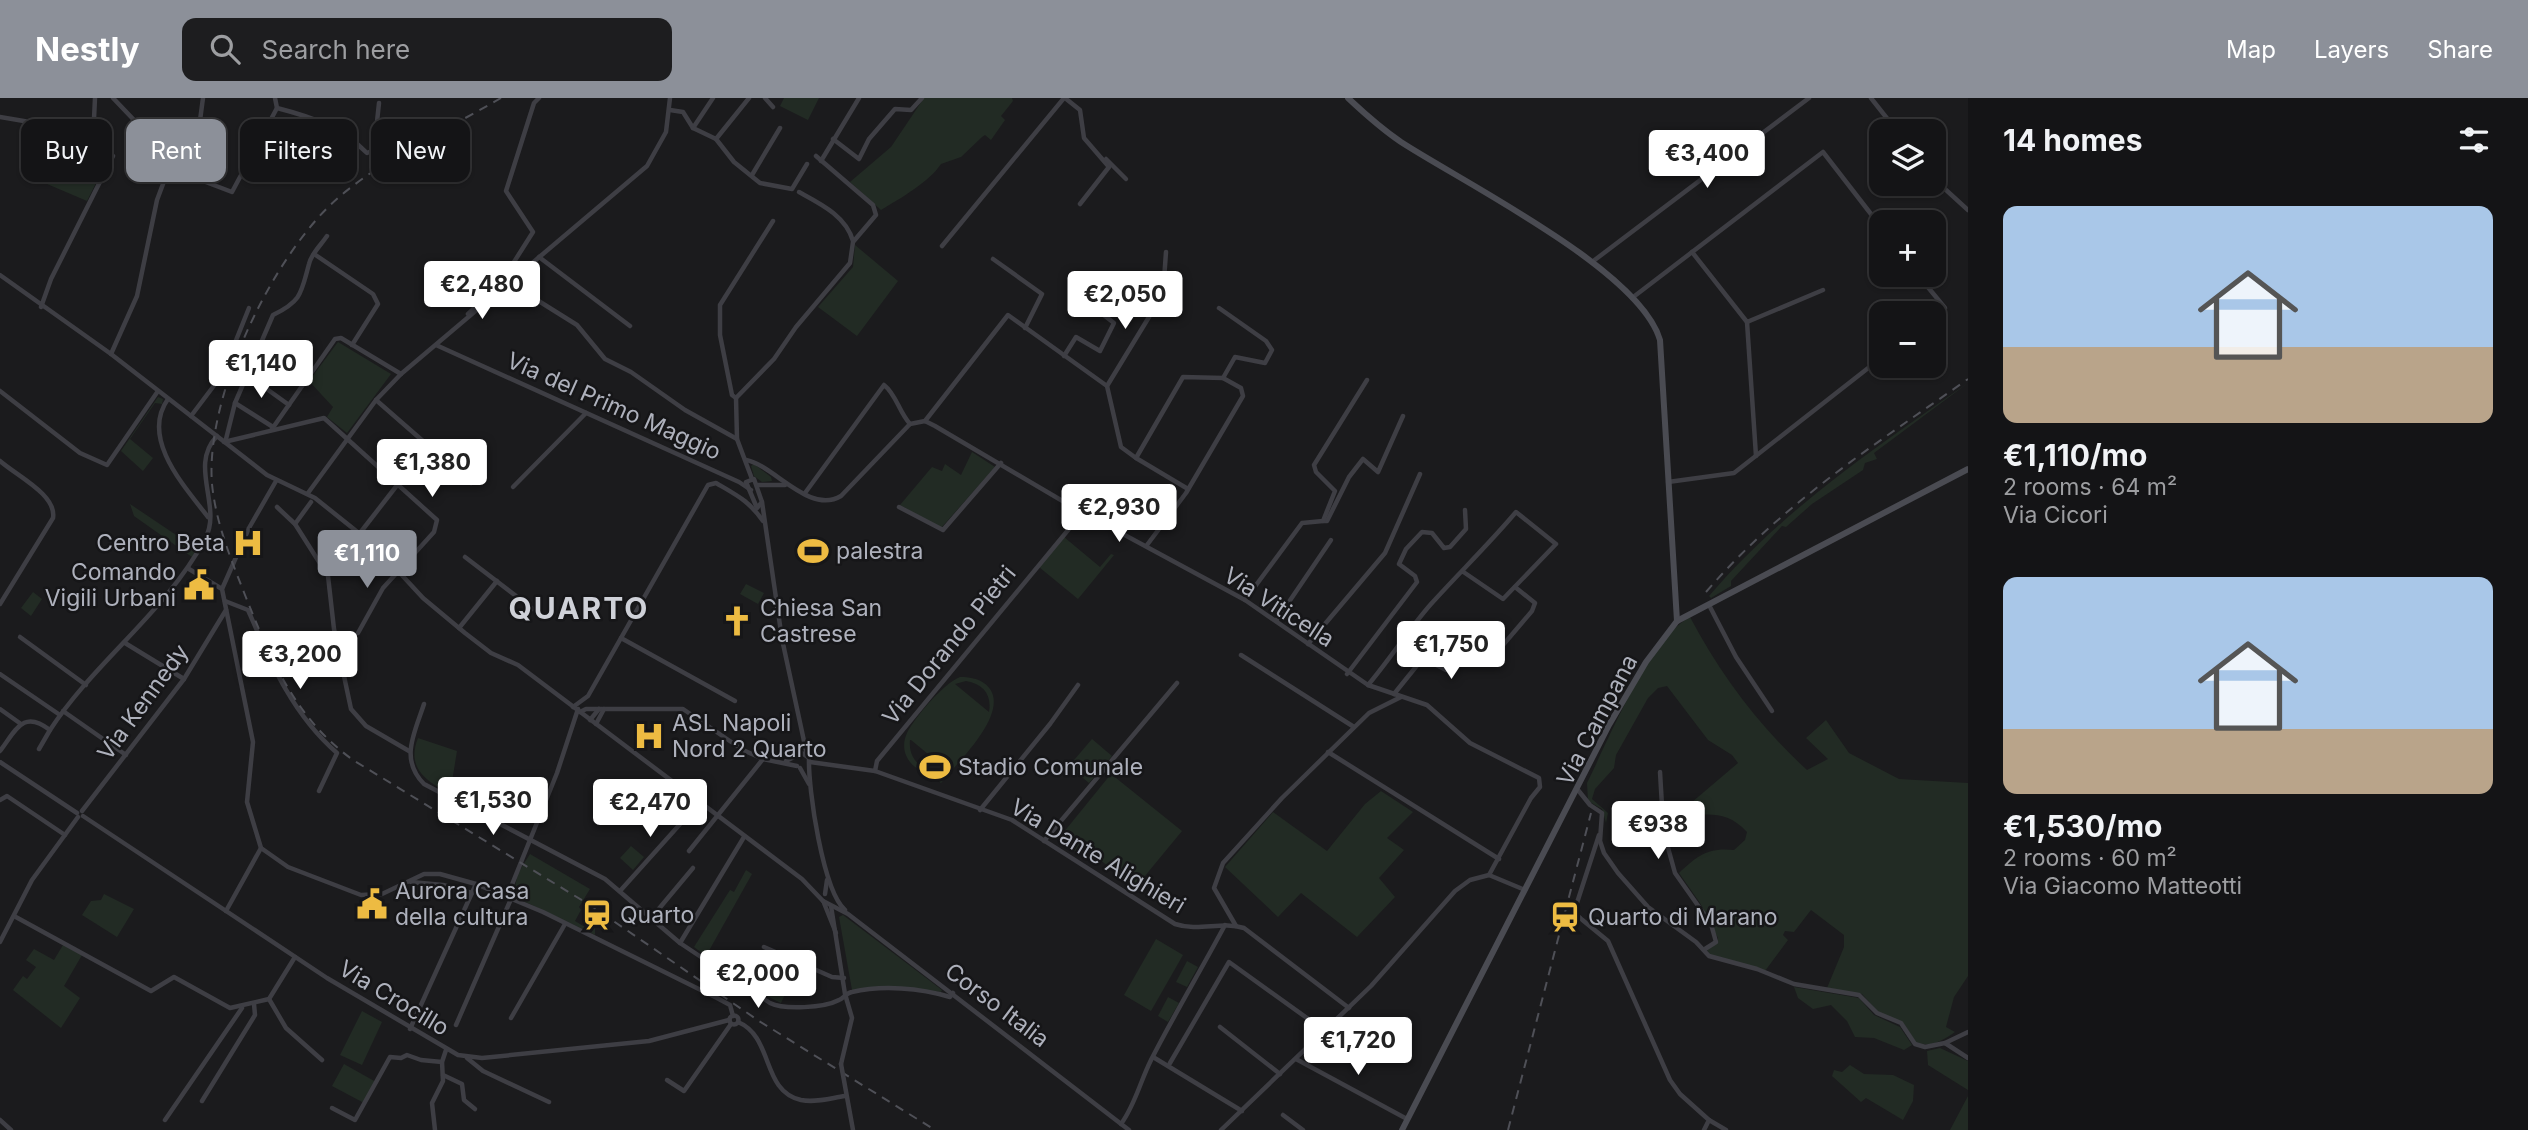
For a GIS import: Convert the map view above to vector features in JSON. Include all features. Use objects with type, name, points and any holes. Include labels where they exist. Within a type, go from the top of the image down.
[{"type":"main road","points":[[1348,98],[1402,142],[1526,217],[1592,262],[1649,316],[1660,340],[1676,621]]},
{"type":"main road","name":"Via Campana","points":[[1402,1130],[1527,891],[1609,725],[1646,662],[1676,621],[1968,469]]},
{"type":"street","points":[[0,117],[65,128],[88,125],[94,119],[95,98]]},
{"type":"street","points":[[113,98],[134,119]]},
{"type":"street","points":[[200,119],[204,98]]},
{"type":"street","points":[[207,182],[232,192],[277,108],[275,98]]},
{"type":"street","points":[[464,320],[500,284],[533,232],[506,191],[534,103],[539,98]]},
{"type":"street","points":[[308,493],[376,400],[401,374],[635,177],[658,149],[673,110],[670,98]]},
{"type":"street","points":[[693,128],[713,98]]},
{"type":"street","points":[[716,139],[749,98]]},
{"type":"street","points":[[765,98],[773,107]]},
{"type":"street","points":[[821,161],[859,98]]},
{"type":"street","points":[[833,139],[859,159],[869,139],[895,109],[911,110],[922,98]]},
{"type":"street","points":[[942,246],[1065,98],[1080,110],[1084,138],[1109,167],[1080,204]]},
{"type":"street","points":[[1592,262],[1809,98]]},
{"type":"street","points":[[1871,98],[1888,119]]},
{"type":"street","points":[[277,108],[308,116],[340,130],[367,153],[374,150],[379,103]]},
{"type":"street","points":[[673,110],[683,112],[693,128],[716,139],[734,162],[767,186],[792,188],[807,163]]},
{"type":"street","points":[[752,175],[780,128]]},
{"type":"street","points":[[1083,132],[1126,179]]},
{"type":"street","points":[[1632,298],[1823,152],[1869,211]]},
{"type":"street","points":[[41,307],[51,279],[113,156]]},
{"type":"street","points":[[816,156],[876,210],[853,242]]},
{"type":"street","points":[[111,354],[137,296],[163,182]]},
{"type":"street","points":[[1946,190],[1968,210]]},
{"type":"street","points":[[736,398],[774,359],[796,327],[850,263],[853,242],[851,232],[834,212],[799,192]]},
{"type":"street","points":[[763,521],[754,506],[746,462],[737,439],[736,398],[732,395],[720,335],[720,305],[774,221]]},
{"type":"street","points":[[225,440],[235,403],[273,315],[292,306],[303,290],[309,261],[327,236]]},
{"type":"street","points":[[1107,386],[1163,294],[1166,252]]},
{"type":"street","points":[[1692,252],[1747,322],[1756,457]]},
{"type":"street","points":[[314,254],[373,293],[378,304],[352,345]]},
{"type":"street","points":[[539,257],[630,326]]},
{"type":"street","points":[[993,260],[1042,294],[1025,328]]},
{"type":"street","points":[[0,275],[41,307],[111,354],[276,481],[308,493],[360,533],[459,628],[491,653],[518,666],[581,707],[590,720],[802,879],[823,902],[836,934]]},
{"type":"street","points":[[513,280],[521,290],[577,325],[605,359],[631,372],[685,410],[737,439]]},
{"type":"street","points":[[1928,287],[1939,301]]},
{"type":"street","points":[[1064,356],[1076,337],[1100,351],[1114,323],[1070,289]]},
{"type":"street","points":[[1747,322],[1823,290]]},
{"type":"street","points":[[191,416],[222,375],[249,308]]},
{"type":"street","points":[[1219,308],[1266,341],[1272,350],[1265,363],[1235,357],[1223,378]]},
{"type":"street","points":[[746,462],[805,493],[824,500],[838,498],[909,424],[925,421],[1008,315],[1107,386],[1119,443],[1136,458],[1188,489]]},
{"type":"street","points":[[272,428],[332,341],[341,338],[401,374]]},
{"type":"street","name":"Via del Primo Maggio","points":[[436,345],[739,482],[752,492]]},
{"type":"street","points":[[1668,482],[1734,473],[1869,368]]},
{"type":"street","points":[[247,374],[289,405]]},
{"type":"street","points":[[1136,458],[1181,379],[1223,378],[1241,388],[1243,396],[1188,489],[1147,545]]},
{"type":"street","points":[[1323,521],[1335,491],[1316,472],[1314,466],[1367,380]]},
{"type":"street","points":[[805,493],[884,385],[909,424]]},
{"type":"street","points":[[0,391],[80,453],[107,465],[158,391]]},
{"type":"street","points":[[168,399],[161,410],[158,431],[165,454],[210,519]]},
{"type":"street","points":[[376,400],[471,483]]},
{"type":"street","points":[[235,403],[272,428]]},
{"type":"street","points":[[513,487],[586,413]]},
{"type":"street","points":[[1245,600],[1298,527],[1306,522],[1327,521],[1349,477],[1363,459],[1378,472],[1403,416]]},
{"type":"street","points":[[225,440],[324,418],[438,524],[383,588],[358,633]]},
{"type":"street","name":"Via Viticella","points":[[925,421],[1083,512],[1245,600],[1347,674],[1368,685],[1427,705],[1470,743],[1541,780],[1540,787],[1531,798],[1489,875]]},
{"type":"street","points":[[39,749],[61,713],[189,569],[207,536],[210,519],[204,465],[211,442],[216,436]]},
{"type":"street","points":[[0,461],[50,498],[55,509],[53,519],[0,604]]},
{"type":"street","points":[[899,507],[943,530],[1001,463]]},
{"type":"street","points":[[1308,644],[1385,553],[1420,474]]},
{"type":"street","points":[[773,484],[775,477]]},
{"type":"street","points":[[739,482],[749,479]]},
{"type":"street","points":[[749,479],[758,485],[790,485]]},
{"type":"street","points":[[276,481],[249,528],[222,589],[254,752],[247,802],[261,848],[288,867],[361,895],[382,894],[420,875],[440,874],[476,884],[565,924],[730,1005],[731,1020],[684,1091],[667,1080]]},
{"type":"street","points":[[456,1025],[509,898],[581,707],[708,485],[716,483],[754,506],[759,507],[762,502]]},
{"type":"street","points":[[360,533],[398,484]]},
{"type":"street","points":[[758,485],[802,740],[809,763],[809,785],[827,879],[833,897],[845,913]]},
{"type":"street","points":[[744,499],[750,499],[752,492]]},
{"type":"street","points":[[295,524],[311,502]]},
{"type":"street","points":[[277,507],[295,524],[328,576],[334,629],[351,709],[366,726],[409,751]]},
{"type":"street","points":[[1347,674],[1417,582],[1415,576],[1399,564],[1406,549],[1422,532],[1432,533],[1444,548],[1450,547],[1466,529],[1465,510]]},
{"type":"street","name":"Via Dorando Pietri","points":[[876,771],[877,761],[1083,512]]},
{"type":"street","points":[[1368,685],[1429,606],[1516,512],[1556,544],[1503,599],[1462,571]]},
{"type":"street","points":[[1276,621],[1331,540]]},
{"type":"street","points":[[465,558],[533,609]]},
{"type":"street","points":[[189,569],[222,589]]},
{"type":"street","points":[[459,628],[497,580]]},
{"type":"street","points":[[1503,645],[1532,611],[1535,603],[1515,587]]},
{"type":"street","points":[[225,601],[248,610],[285,691],[316,732],[337,753],[319,791]]},
{"type":"street","points":[[1709,605],[1735,657],[1772,711]]},
{"type":"street","name":"Via Kennedy","points":[[0,942],[32,880],[184,679],[226,610]]},
{"type":"street","points":[[1394,694],[1423,658],[1446,670],[1482,627]]},
{"type":"street","points":[[20,637],[86,685]]},
{"type":"street","points":[[621,638],[735,701]]},
{"type":"street","points":[[125,643],[184,679]]},
{"type":"street","points":[[1241,655],[1354,727]]},
{"type":"street","points":[[0,674],[126,755]]},
{"type":"street","points":[[1044,842],[1177,683]]},
{"type":"street","points":[[980,810],[1078,685]]},
{"type":"street","points":[[1236,926],[1214,888],[1217,874],[1269,812],[1328,752],[1376,708],[1401,696]]},
{"type":"street","points":[[424,704],[409,751],[411,766],[424,784],[605,879],[680,943],[781,1008],[836,1001],[845,995],[885,989],[931,991],[950,997],[953,993]]},
{"type":"street","points":[[581,707],[682,709],[735,745],[763,759],[785,761],[798,767],[809,763]]},
{"type":"street","points":[[0,709],[21,724]]},
{"type":"street","points":[[590,720],[602,709]]},
{"type":"street","points":[[596,724],[602,709]]},
{"type":"street","points":[[0,751],[21,724],[36,721],[50,730]]},
{"type":"street","points":[[802,740],[797,756],[798,767],[809,785]]},
{"type":"street","points":[[1328,752],[1499,859]]},
{"type":"street","points":[[785,761],[807,755]]},
{"type":"street","points":[[689,851],[763,759]]},
{"type":"street","name":"Via Crocillo","points":[[0,762],[295,957],[446,1050],[467,1058],[649,1041],[731,1020],[756,1034],[782,1089],[794,1097],[807,1100],[845,1097]]},
{"type":"street","name":"Via Dante Alighieri","points":[[809,763],[876,771],[1012,820],[1175,924],[1194,929],[1225,925],[1244,928],[1349,1008]]},
{"type":"street","points":[[1660,772],[1662,806],[1670,827],[1667,844],[1675,873],[1698,902],[1716,934],[1716,942],[1704,949]]},
{"type":"street","points":[[1578,790],[1590,805],[1602,813],[1600,832],[1574,912],[1608,941],[1670,1080],[1680,1094],[1709,1120],[1726,1130]]},
{"type":"street","points":[[0,800],[6,796],[65,835]]},
{"type":"street","points":[[620,891],[699,803]]},
{"type":"street","points":[[1600,832],[1604,853],[1633,891],[1663,920],[1704,949],[1709,956],[1757,969],[1794,984],[1859,995],[1877,1013],[1901,1023],[1915,1044],[1924,1047],[1945,1043],[1968,1032]]},
{"type":"street","points":[[680,943],[744,837]]},
{"type":"street","points":[[226,911],[261,848]]},
{"type":"street","points":[[652,917],[693,868]]},
{"type":"street","points":[[420,875],[421,882]]},
{"type":"street","points":[[1222,1130],[1349,1008],[1455,891],[1470,880],[1489,875],[1527,891]]},
{"type":"street","points":[[823,902],[827,879]]},
{"type":"street","points":[[406,883],[421,882],[472,893]]},
{"type":"street","points":[[410,1030],[476,884]]},
{"type":"street","points":[[825,894],[833,897]]},
{"type":"street","points":[[833,897],[830,905],[852,1025],[841,1064],[853,1130]]},
{"type":"street","points":[[823,902],[845,913]]},
{"type":"street","points":[[834,920],[845,913]]},
{"type":"street","name":"Corso Italia","points":[[845,913],[1129,1130]]},
{"type":"street","points":[[14,916],[151,991],[174,977],[223,1007],[242,1007],[269,999],[295,957]]},
{"type":"street","points":[[1573,923],[1580,918]]},
{"type":"street","points":[[511,1018],[565,924]]},
{"type":"street","points":[[1121,1124],[1133,1109],[1135,1093],[1153,1057],[1225,925]]},
{"type":"street","points":[[764,947],[832,977],[844,978]]},
{"type":"street","points":[[1170,1063],[1230,962],[1325,1031]]},
{"type":"street","points":[[269,999],[286,1028],[322,1060]]},
{"type":"street","points":[[202,1101],[255,1015],[254,1004]]},
{"type":"street","points":[[165,1120],[242,1007]]},
{"type":"street","points":[[1220,1027],[1280,1074]]},
{"type":"street","points":[[1945,1043],[1968,1058]]},
{"type":"street","points":[[435,1130],[432,1103],[443,1081],[442,1062],[446,1050]]},
{"type":"street","points":[[332,1108],[355,1120],[390,1057],[401,1058],[407,1055],[421,1060],[442,1062]]},
{"type":"street","points":[[1153,1057],[1242,1111]]},
{"type":"street","points":[[467,1058],[483,1071],[549,1102]]},
{"type":"street","points":[[1296,1059],[1407,1119]]},
{"type":"street","points":[[442,1074],[462,1084],[464,1100],[475,1109]]},
{"type":"street","points":[[1283,1115],[1303,1130]]},
{"type":"street","points":[[0,1120],[11,1130]]},
{"type":"street","points":[[1704,1130],[1709,1120]]},
{"type":"shaded area","points":[[784,98],[819,98],[808,120],[780,106]]},
{"type":"shaded area","points":[[924,98],[1012,98],[1013,101],[1001,116],[1005,120],[991,140],[985,135],[961,157],[941,164],[922,183],[881,210],[850,182],[891,147]]},
{"type":"shaded area","points":[[42,182],[96,182],[87,201]]},
{"type":"shaded area","points":[[855,245],[898,281],[857,336],[818,307],[853,267]]},
{"type":"shaded area","points":[[338,342],[391,374],[347,433],[327,417],[333,407],[309,381]]},
{"type":"shaded area","points":[[1968,383],[1874,453],[1877,459],[1865,463],[1863,470],[1812,504],[1786,527],[1782,526],[1731,581],[1731,586],[1711,598],[1709,596],[1738,564],[1799,507],[1864,456]]},
{"type":"shaded area","points":[[158,397],[163,399],[162,404],[155,403],[130,439],[153,458],[143,471],[121,451]]},
{"type":"shaded area","points":[[972,452],[995,467],[941,528],[900,505],[932,467],[942,471],[945,464],[961,475]]},
{"type":"shaded area","points":[[754,464],[771,477],[772,481],[762,482],[754,476],[751,466]]},
{"type":"shaded area","points":[[130,504],[197,549],[192,557],[134,516]]},
{"type":"shaded area","points":[[1064,537],[1100,567],[1111,554],[1114,555],[1078,599],[1039,567]]},
{"type":"shaded area","points":[[746,584],[764,593],[758,604],[740,594]]},
{"type":"shaded area","points":[[33,592],[42,599],[31,616],[21,608]]},
{"type":"shaded area","points":[[1690,617],[1714,659],[1742,698],[1773,736],[1807,770],[1828,759],[1806,738],[1826,720],[1849,753],[1899,779],[1968,783],[1968,976],[1954,997],[1946,1027],[1955,1032],[1946,1038],[1932,1044],[1916,1042],[1904,1024],[1879,1013],[1862,994],[1827,988],[1844,947],[1844,935],[1811,910],[1794,932],[1785,931],[1783,935],[1788,940],[1765,971],[1710,955],[1707,950],[1717,943],[1718,938],[1700,903],[1679,873],[1710,851],[1734,850],[1745,840],[1747,832],[1729,818],[1710,815],[1670,816],[1678,814],[1738,763],[1732,755],[1708,740],[1667,686],[1658,688],[1648,698],[1616,755],[1614,768],[1595,789],[1592,799],[1608,813],[1606,823],[1602,809],[1588,801],[1587,783],[1631,692],[1660,646],[1675,628]]},
{"type":"shaded area","points":[[960,677],[980,681],[990,689],[994,700],[987,725],[941,783],[937,780],[942,774],[925,772],[911,764],[904,750],[904,742],[911,726],[923,710],[953,680]],"holes":[[[966,681],[982,687],[988,695],[989,712],[955,684]],[[911,740],[945,768],[930,769],[919,764],[912,754]]]},
{"type":"shaded area","points":[[418,738],[457,751],[450,794],[420,772],[415,758]]},
{"type":"shaded area","points":[[1092,739],[1112,756],[1089,783],[1069,766]]},
{"type":"shaded area","points":[[1111,774],[1182,831],[1135,888],[1083,846],[1076,852],[1059,838]]},
{"type":"shaded area","points":[[1381,791],[1413,812],[1387,838],[1404,850],[1379,878],[1395,897],[1357,937],[1301,893],[1278,917],[1225,867],[1273,812],[1327,851],[1365,804]]},
{"type":"shaded area","points":[[631,846],[644,857],[633,870],[620,858]]},
{"type":"shaded area","points":[[530,854],[590,889],[579,907],[581,910],[575,921],[590,930],[595,928],[595,935],[513,896],[518,873]]},
{"type":"shaded area","points":[[746,870],[752,874],[706,956],[694,947],[730,890],[734,892]]},
{"type":"shaded area","points":[[104,894],[134,909],[117,937],[82,915],[91,901],[101,900]]},
{"type":"shaded area","points":[[843,915],[942,990],[941,992],[914,989],[852,990],[839,917]]},
{"type":"shaded area","points":[[1156,939],[1183,955],[1151,1011],[1124,995]]},
{"type":"shaded area","points":[[63,945],[82,955],[64,986],[80,998],[61,1028],[13,990],[23,976],[27,979],[36,967],[26,960],[34,949],[54,960]]},
{"type":"shaded area","points":[[779,955],[802,966],[795,988],[789,986],[781,1003],[765,995]]},
{"type":"shaded area","points":[[1187,961],[1198,967],[1187,987],[1176,982]]},
{"type":"shaded area","points":[[1794,987],[1859,998],[1874,1015],[1900,1027],[1912,1045],[1904,1050],[1874,1038],[1855,1037],[1847,1021],[1831,1005],[1813,1009],[1798,998]]},
{"type":"shaded area","points":[[1168,997],[1179,1003],[1168,1022],[1158,1016]]},
{"type":"shaded area","points":[[362,1011],[382,1022],[362,1065],[340,1055]]},
{"type":"shaded area","points":[[1940,1048],[1968,1061],[1968,1090],[1928,1065],[1927,1051]]},
{"type":"shaded area","points":[[344,1064],[376,1082],[364,1103],[332,1086]]},
{"type":"shaded area","points":[[1850,1065],[1864,1074],[1893,1075],[1914,1085],[1913,1101],[1903,1120],[1866,1098],[1861,1102],[1832,1076],[1834,1070],[1842,1072]]},
{"type":"shaded area","points":[[1968,1096],[1968,1130],[1950,1130]]},
{"type":"railway","points":[[501,98],[397,156],[339,197],[314,222],[290,254],[248,329],[220,410],[213,449],[212,484],[225,541],[255,619],[275,665],[300,706],[315,726],[353,760],[593,907],[759,1021],[935,1130]]},
{"type":"railway","points":[[1706,592],[1735,560],[1798,503],[1864,452],[1968,379]]},
{"type":"railway","points":[[1508,1130],[1591,813]]},
{"type":"place","name":"Centro Beta","points":[[248,543]]},
{"type":"place","name":"palestra","points":[[813,551]]},
{"type":"place","name":"Comando Vigili Urbani","points":[[199,585]]},
{"type":"place","name":"Chiesa San Castrese","points":[[737,621]]},
{"type":"place","name":"ASL Napoli Nord 2 Quarto","points":[[649,736]]},
{"type":"place","name":"Stadio Comunale","points":[[935,767]]},
{"type":"place","name":"Aurora Casa della cultura","points":[[372,904]]},
{"type":"place","name":"Quarto","points":[[597,915]]},
{"type":"place","name":"Quarto di Marano","points":[[1565,917]]},
{"type":"district","name":"QUARTO","points":[[579,608]]}]
